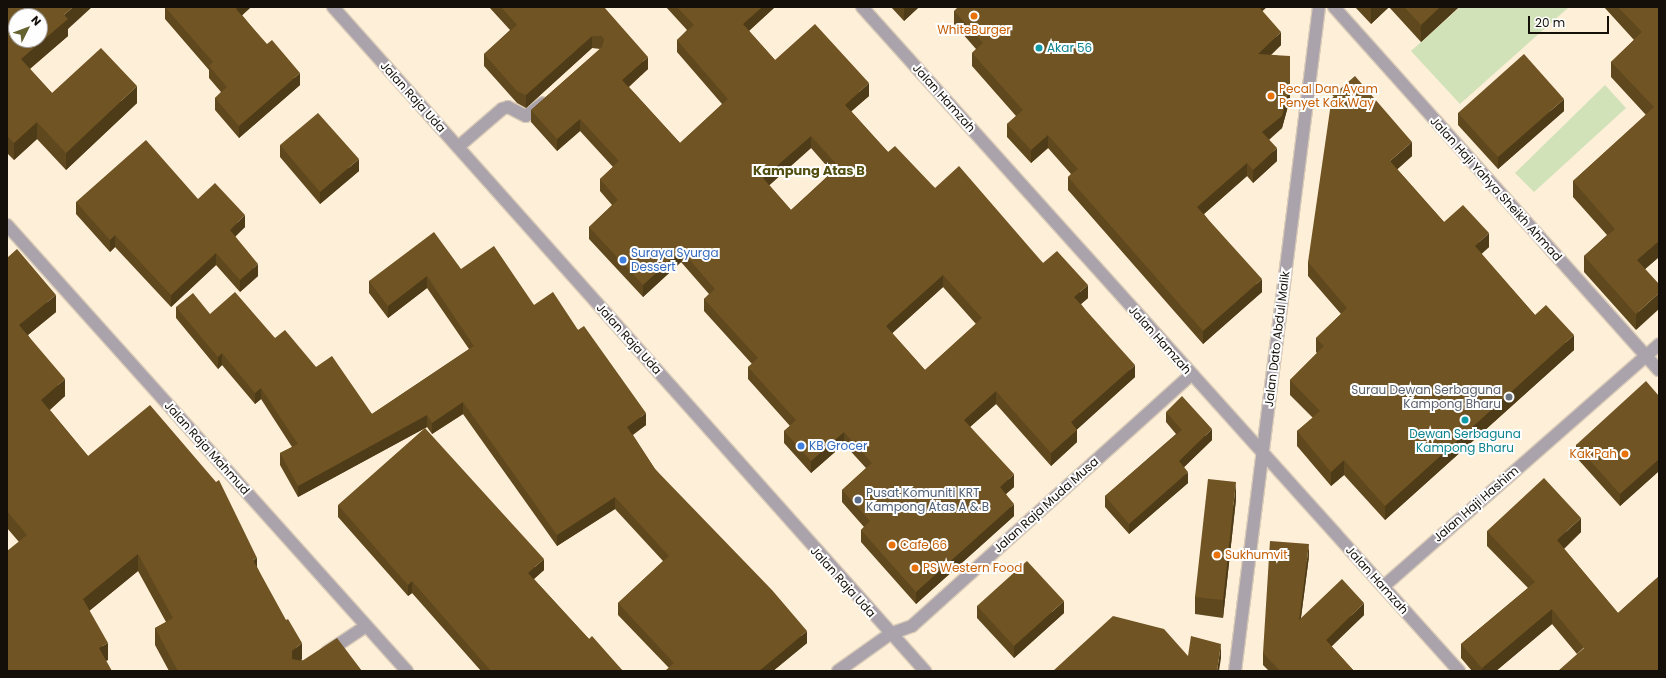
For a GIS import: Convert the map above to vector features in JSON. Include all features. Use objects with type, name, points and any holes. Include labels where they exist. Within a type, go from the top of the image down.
[{"type":"street","name":"Jalan Raja Uda","points":[[333,7],[890,634],[925,671]]},
{"type":"street","name":"Jalan Hamzah","points":[[862,7],[1191,375],[1263,450],[1459,671]]},
{"type":"street","name":"Jalan Dato Abdul Malik","points":[[1235,671],[1319,7]]},
{"type":"street","name":"Jalan Haji Yahya Sheikh Ahmad","points":[[1334,7],[1659,370]]},
{"type":"street","points":[[458,147],[502,109],[508,107],[526,116],[553,94]]},
{"type":"street","name":"Jalan Raja Mahmud","points":[[7,225],[407,671]]},
{"type":"street","name":"Jalan Haji Hashim","points":[[1384,586],[1659,344]]},
{"type":"street","name":"Jalan Raja Muda Musa","points":[[838,671],[890,634],[912,626],[1191,375]]},
{"type":"street","points":[[316,659],[366,626]]},
{"type":"green space","points":[[1460,7],[1569,7],[1460,104],[1411,51]]},
{"type":"green space","points":[[1605,85],[1626,108],[1534,192],[1515,173]]},
{"type":"building","points":[[7,7],[73,7],[64,15],[68,19],[48,36],[48,8],[8,8],[8,48],[34,48],[21,59],[52,93],[101,48],[137,86],[66,153],[37,122],[14,143],[7,136]]},
{"type":"building","points":[[165,7],[238,7],[236,9],[267,44],[272,40],[300,73],[239,126],[215,98],[227,87],[209,66],[213,62]]},
{"type":"building","points":[[501,7],[604,7],[648,57],[622,80],[680,143],[728,99],[677,40],[694,25],[677,7],[762,7],[743,24],[775,60],[815,24],[869,83],[845,105],[888,152],[895,146],[935,188],[959,166],[1043,263],[1057,251],[1088,285],[1074,297],[1135,365],[1071,422],[1077,430],[1051,453],[996,391],[964,420],[1014,474],[1000,487],[1014,504],[916,592],[861,530],[870,521],[842,490],[872,463],[844,432],[811,461],[784,431],[796,420],[748,367],[758,358],[704,299],[715,289],[681,250],[643,285],[589,227],[618,200],[600,179],[619,161],[580,119],[557,139],[531,110],[602,47],[604,40],[602,36],[592,36],[526,95],[517,91],[484,54],[517,25]],"holes":[[[811,136],[839,167],[791,210],[763,178]],[[943,275],[982,318],[925,370],[886,326]]]},
{"type":"building","points":[[958,7],[1259,7],[1281,32],[1258,54],[1290,56],[1290,86],[1282,116],[1262,132],[1277,148],[1253,170],[1247,163],[1197,207],[1262,279],[1203,331],[1068,177],[1078,169],[1048,135],[1031,150],[1007,124],[1023,110],[972,53],[983,43],[954,11]]},
{"type":"building","points":[[1404,7],[1440,7],[1421,25]]},
{"type":"building","points":[[1618,7],[1659,7],[1659,241],[1637,260],[1659,284],[1659,293],[1636,314],[1584,256],[1615,229],[1573,181],[1654,107],[1611,62],[1642,32]]},
{"type":"building","points":[[1524,54],[1564,99],[1498,157],[1458,113]]},
{"type":"building","points":[[1355,76],[1412,142],[1390,161],[1444,222],[1463,205],[1489,233],[1475,246],[1535,315],[1546,305],[1574,335],[1385,506],[1344,460],[1331,472],[1297,431],[1320,411],[1290,380],[1324,346],[1316,338],[1347,308],[1308,262],[1332,96]]},
{"type":"building","points":[[318,113],[359,159],[320,192],[280,145]]},
{"type":"building","points":[[146,140],[198,199],[215,183],[245,215],[230,230],[258,264],[240,280],[216,253],[171,295],[115,235],[110,240],[76,202]]},
{"type":"building","points":[[434,232],[461,269],[494,246],[534,305],[553,292],[578,330],[584,326],[646,413],[627,427],[655,469],[772,590],[807,631],[759,671],[665,671],[674,663],[618,603],[669,556],[615,497],[557,535],[463,402],[432,423],[427,415],[298,486],[280,453],[298,444],[261,388],[255,393],[222,353],[218,357],[176,307],[193,293],[210,314],[235,292],[275,338],[285,330],[316,367],[332,356],[372,414],[474,346],[427,276],[388,306],[369,281]]},
{"type":"building","points":[[17,249],[56,295],[19,325],[65,379],[41,400],[88,456],[150,405],[216,482],[219,480],[257,558],[253,560],[286,620],[288,619],[302,643],[292,651],[292,659],[302,661],[337,638],[362,671],[178,671],[155,628],[173,618],[138,554],[83,599],[108,643],[99,648],[112,671],[7,671],[7,551],[27,535],[7,511],[7,258]]},
{"type":"building","points":[[1646,381],[1659,396],[1659,459],[1620,494],[1576,445]]},
{"type":"building","points":[[1182,396],[1212,429],[1179,461],[1188,472],[1129,524],[1105,496],[1182,430],[1166,412]]},
{"type":"building","points":[[425,428],[544,559],[528,573],[589,639],[592,636],[623,671],[491,671],[412,581],[408,585],[338,505]]},
{"type":"building","points":[[1544,478],[1581,518],[1557,540],[1618,613],[1659,576],[1659,671],[1558,671],[1584,648],[1552,609],[1482,668],[1461,644],[1535,582],[1487,531]]},
{"type":"building","points":[[1208,479],[1236,482],[1223,600],[1195,597]]},
{"type":"building","points":[[1270,541],[1309,544],[1299,620],[1342,579],[1364,603],[1326,640],[1354,671],[1280,671],[1263,653]]},
{"type":"building","points":[[1027,561],[1064,601],[1014,646],[977,606]]},
{"type":"building","points":[[1113,616],[1164,629],[1188,656],[1191,636],[1221,644],[1217,671],[1053,671]]},
{"type":"place","name":"WhiteBurger","points":[[974,16]]},
{"type":"place","name":"Akar 56","points":[[1039,48]]},
{"type":"place","name":"Pecal Dan Ayam Penyet Kak Way","points":[[1271,96]]},
{"type":"place","name":"Suraya Syurga Dessert","points":[[623,260]]},
{"type":"place","name":"Surau Dewan Serbaguna Kampong Bharu","points":[[1509,397]]},
{"type":"place","name":"Dewan Serbaguna Kampong Bharu","points":[[1465,420]]},
{"type":"place","name":"KB Grocer","points":[[801,446]]},
{"type":"place","name":"Kak Pah","points":[[1625,454]]},
{"type":"place","name":"Pusat Komuniti KRT Kampong Atas A & B","points":[[858,500]]},
{"type":"place","name":"Cafe 66","points":[[892,545]]},
{"type":"place","name":"Sukhumvit","points":[[1217,555]]},
{"type":"place","name":"PS Western Food","points":[[915,568]]},
{"type":"district","name":"Kampung Atas B","points":[[809,171]]}]
